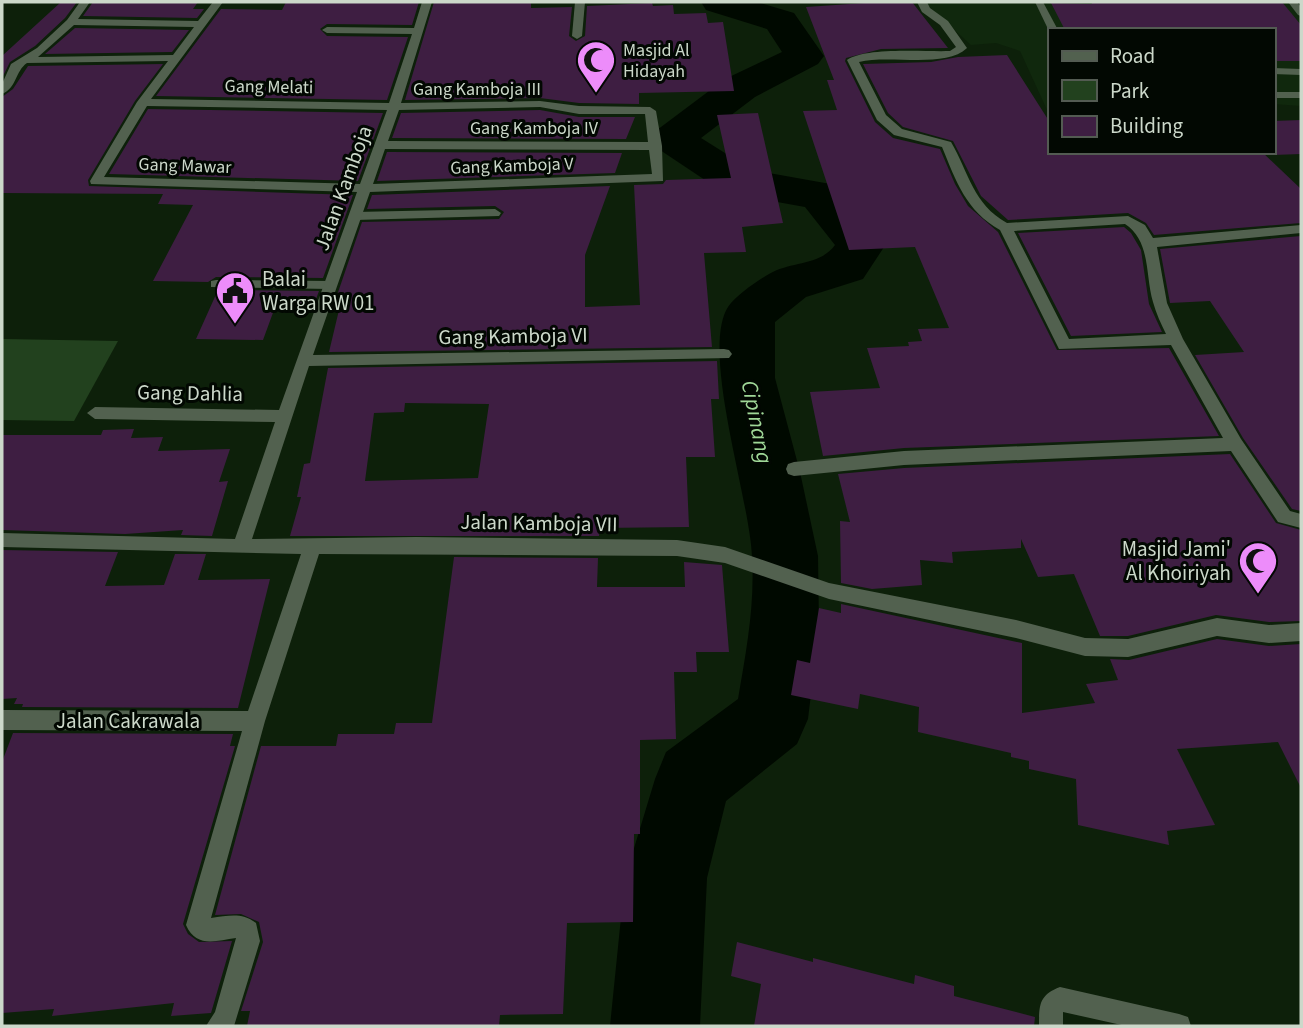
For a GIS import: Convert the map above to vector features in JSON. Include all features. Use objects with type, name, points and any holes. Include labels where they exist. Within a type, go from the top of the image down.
[{"type":"street","points":[[2,71],[41,50],[71,22],[85,2]]},
{"type":"street","points":[[142,102],[218,2]]},
{"type":"street","name":"Jalan Kamboja","points":[[241,547],[428,2]]},
{"type":"street","points":[[577,36],[580,2]]},
{"type":"street","points":[[922,2],[926,10],[944,23],[962,48],[957,53],[863,57],[853,60],[881,117],[898,132],[947,145],[976,206],[988,220],[1005,227],[1128,220],[1140,228],[1149,243],[1160,303],[1175,339],[1236,444],[1284,517],[1301,521]]},
{"type":"street","points":[[71,22],[200,24]]},
{"type":"street","points":[[327,30],[418,31]]},
{"type":"street","points":[[20,63],[174,58]]},
{"type":"street","points":[[2,91],[20,63]]},
{"type":"street","name":"Gang Melati","points":[[142,102],[394,107]]},
{"type":"street","name":"Gang Mawar","points":[[142,102],[96,181],[366,188]]},
{"type":"street","name":"Gang Kamboja III","points":[[394,107],[540,104],[579,110],[650,111],[656,146]]},
{"type":"street","name":"Gang Kamboja IV","points":[[380,145],[656,146]]},
{"type":"street","name":"Gang Kamboja V","points":[[366,188],[659,178],[656,146]]},
{"type":"street","points":[[1005,227],[1064,345],[1175,339]]},
{"type":"street","points":[[1149,243],[1301,229]]},
{"type":"street","name":"Gang Kamboja VI","points":[[303,361],[724,354]]},
{"type":"street","name":"Gang Dahlia","points":[[95,413],[285,416]]},
{"type":"street","points":[[794,469],[904,458],[1236,444]]},
{"type":"street","name":"Jalan Kamboja VII","points":[[2,540],[241,547],[677,548],[714,553],[762,566],[829,592],[1016,629],[1085,647],[1128,648],[1217,627],[1269,634],[1301,632]]},
{"type":"street","points":[[218,1026],[225,1019],[248,941],[248,931],[241,926],[204,931],[198,925],[255,721],[313,546]]},
{"type":"street","name":"Jalan Cakrawala","points":[[2,720],[255,721]]},
{"type":"street","points":[[1051,1026],[1051,1005],[1059,999],[1180,1026]]},
{"type":"lane","points":[[1039,2],[1053,28]]},
{"type":"lane","points":[[1292,2],[1301,13]]},
{"type":"lane","points":[[1275,71],[1301,72]]},
{"type":"lane","points":[[1275,95],[1301,94]]},
{"type":"lane","points":[[355,216],[495,213]]},
{"type":"lane","points":[[216,284],[330,285]]},
{"type":"shaded area","points":[[924,2],[1301,2],[1301,106],[1275,104],[1275,28],[1048,28],[1048,112],[1020,51],[996,43],[971,45]]},
{"type":"green space","points":[[2,339],[118,341],[74,421],[2,420]]},
{"type":"building","points":[[61,2],[77,2],[65,18],[35,46],[10,62],[2,78],[2,56]]},
{"type":"building","points":[[93,2],[198,2],[193,9],[204,9],[197,18],[83,16]]},
{"type":"building","points":[[286,2],[419,2],[412,25],[327,24],[320,29],[327,36],[408,37],[387,100],[156,96],[221,9],[282,10]]},
{"type":"building","points":[[434,2],[531,2],[531,8],[572,7],[569,36],[576,41],[585,36],[587,6],[652,3],[653,6],[673,5],[674,14],[706,13],[708,23],[723,22],[734,91],[639,93],[639,104],[579,103],[540,98],[405,100]]},
{"type":"building","points":[[912,2],[948,48],[881,49],[846,58],[845,61],[875,122],[893,138],[940,149],[968,206],[998,232],[1057,350],[1169,348],[1219,436],[904,448],[823,456],[810,392],[880,388],[867,348],[909,346],[908,342],[922,341],[918,329],[949,328],[915,247],[849,250],[803,111],[837,110],[827,80],[834,80],[806,7]]},
{"type":"building","points":[[1091,2],[1282,2],[1301,25],[1301,61],[1275,61],[1275,28],[1064,28],[1051,3],[1092,4]]},
{"type":"building","points":[[75,28],[189,30],[172,52],[45,54]]},
{"type":"building","points":[[1007,55],[1048,119],[1048,154],[1264,154],[1301,189],[1301,223],[1154,235],[1146,223],[1128,213],[1008,220],[981,196],[953,141],[903,127],[888,113],[863,64],[931,62],[958,57]]},
{"type":"building","points":[[163,64],[135,101],[88,180],[89,186],[353,195],[323,278],[216,277],[208,282],[153,281],[193,205],[158,204],[163,194],[2,193],[2,97],[13,89],[28,66]]},
{"type":"building","points":[[148,109],[383,113],[358,181],[109,174]]},
{"type":"building","points":[[540,110],[579,117],[635,117],[626,139],[392,138],[401,113]]},
{"type":"building","points":[[758,113],[783,223],[742,227],[746,252],[704,253],[712,347],[329,352],[339,310],[332,310],[362,222],[499,219],[504,212],[495,206],[367,209],[372,195],[610,186],[585,255],[585,307],[640,305],[634,185],[663,184],[666,180],[731,178],[717,115]]},
{"type":"building","points":[[1301,120],[1301,154],[1273,155],[1275,121]]},
{"type":"building","points":[[387,152],[622,153],[615,173],[377,181]]},
{"type":"building","points":[[1124,227],[1141,250],[1149,304],[1162,332],[1071,336],[1018,233]]},
{"type":"building","points":[[1301,236],[1301,511],[1292,509],[1243,438],[1195,355],[1244,352],[1210,301],[1170,303],[1160,249]]},
{"type":"building","points":[[218,290],[319,291],[312,310],[274,310],[263,340],[196,339]]},
{"type":"building","points":[[717,361],[719,399],[711,399],[715,457],[686,457],[689,527],[600,528],[599,536],[290,536],[301,497],[297,497],[304,464],[310,463],[328,368]],"holes":[[[405,403],[489,404],[478,478],[365,481],[374,413],[404,412]]]},
{"type":"building","points":[[134,429],[131,438],[163,437],[158,451],[230,449],[219,482],[228,481],[212,536],[181,535],[183,530],[125,534],[2,530],[2,435],[101,435],[103,430]]},
{"type":"building","points":[[1230,454],[1276,523],[1301,530],[1301,621],[1269,622],[1216,615],[1128,636],[1100,636],[1074,574],[1038,577],[1021,539],[1021,548],[952,552],[953,563],[920,560],[922,585],[872,589],[841,583],[840,521],[850,522],[838,474],[904,468]]},
{"type":"building","points":[[2,550],[118,552],[105,586],[164,585],[175,554],[206,554],[198,580],[270,579],[238,708],[22,707],[23,704],[14,704],[17,698],[2,699]]},
{"type":"building","points":[[454,557],[598,558],[597,587],[685,587],[684,562],[722,565],[729,652],[696,652],[697,672],[674,672],[676,739],[640,740],[640,834],[634,834],[633,922],[567,923],[563,1014],[500,1015],[499,1026],[247,1026],[250,1011],[241,1011],[263,942],[259,922],[241,914],[215,915],[261,746],[336,746],[338,734],[394,734],[396,723],[432,723]]},
{"type":"building","points":[[841,604],[1022,643],[1022,713],[1095,703],[1086,684],[1118,680],[1110,659],[1129,660],[1217,639],[1269,646],[1301,644],[1301,788],[1278,742],[1177,749],[1215,825],[1167,831],[1169,845],[1078,825],[1076,779],[1029,769],[1029,761],[1011,757],[1011,753],[918,732],[919,707],[860,694],[858,709],[791,695],[797,660],[810,663],[819,608],[841,613]]},
{"type":"building","points":[[13,733],[233,734],[230,746],[235,746],[183,924],[188,934],[199,942],[232,941],[211,1013],[171,1016],[174,1003],[52,1016],[54,1009],[2,1013],[2,762]]},
{"type":"building","points":[[737,942],[914,984],[915,975],[954,986],[954,996],[1035,1017],[1034,1026],[754,1026],[761,984],[731,976]]},
{"type":"waterway","name":"Cipinang","points":[[655,1026],[666,878],[693,779],[771,719],[785,627],[785,556],[770,472],[747,378],[749,316],[788,285],[845,267],[861,244],[820,195],[739,182],[672,139],[740,88],[804,56],[781,21],[719,2]]},
{"type":"place","name":"Masjid Al Hidayah","points":[[596,94]]},
{"type":"place","name":"Balai Warga RW 01","points":[[235,325]]},
{"type":"place","name":"Masjid Jami' Al Khoiriyah","points":[[1258,595]]}]
